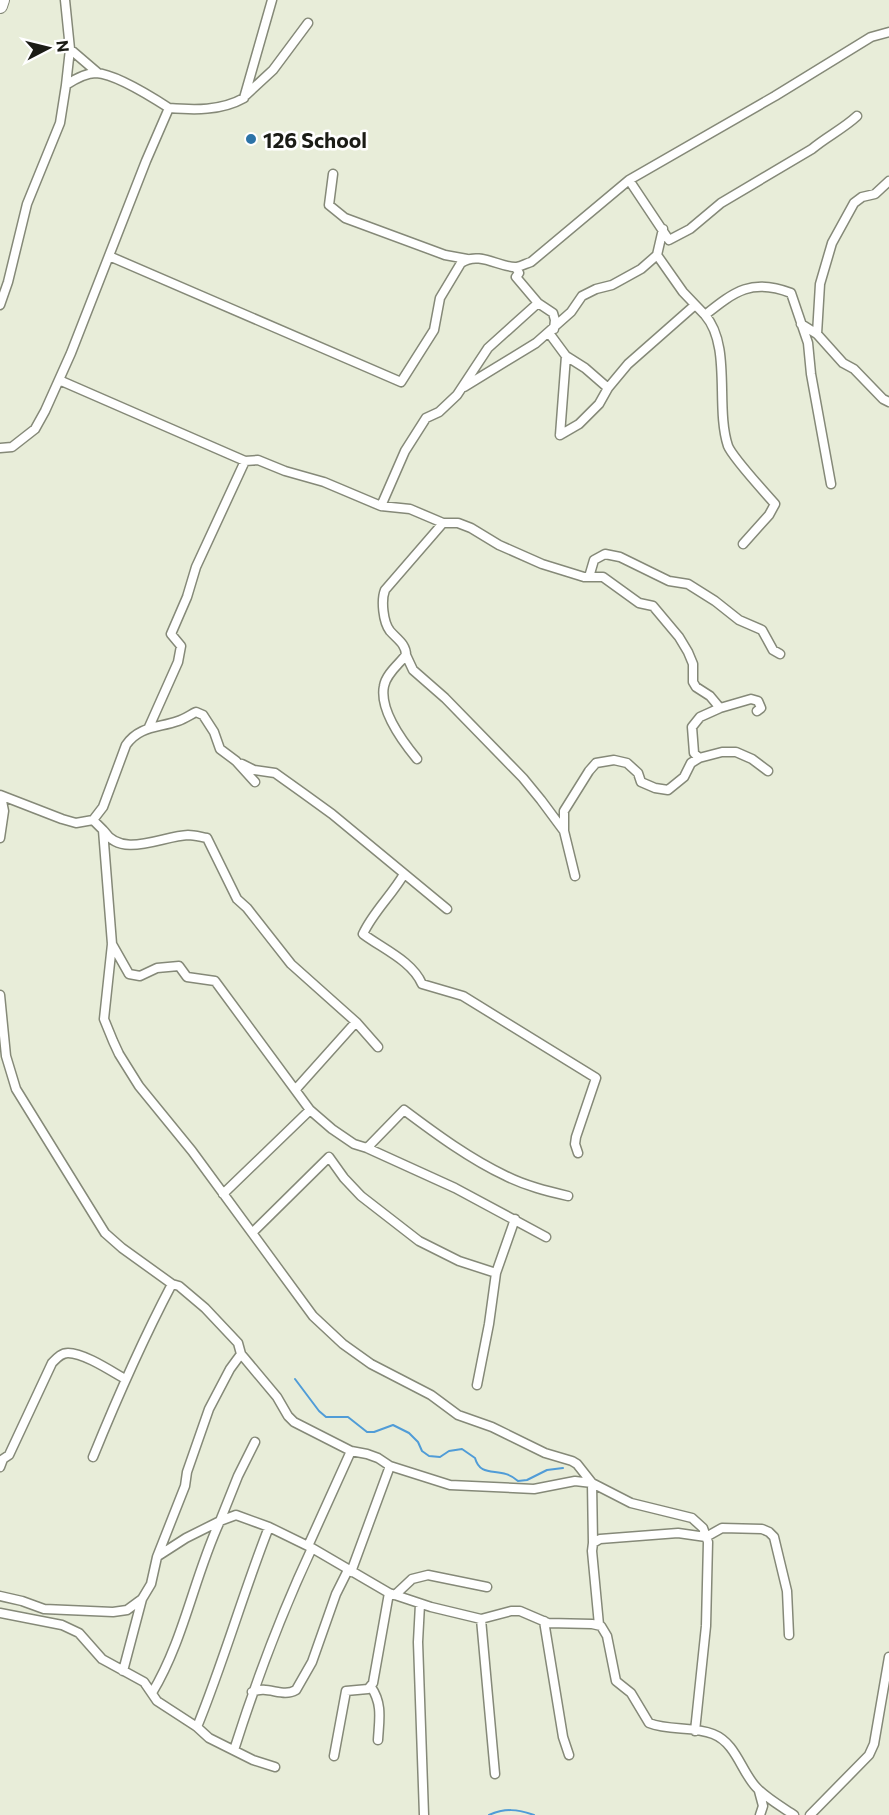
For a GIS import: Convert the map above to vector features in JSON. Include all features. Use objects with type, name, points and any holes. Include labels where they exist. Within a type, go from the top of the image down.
[{"type":"highway","points":[[0,6],[2,0]]},
{"type":"street","points":[[0,305],[27,204],[60,123],[70,49],[65,0]]},
{"type":"street","points":[[244,98],[272,0]]},
{"type":"street","points":[[70,49],[98,73],[123,82],[169,108],[195,110],[231,105],[244,98],[273,70],[308,23]]},
{"type":"street","points":[[333,174],[328,205],[345,218],[436,252],[466,259],[489,260],[516,268],[531,262],[628,180],[871,38],[889,32]]},
{"type":"street","points":[[66,85],[83,75],[98,73]]},
{"type":"street","points":[[0,448],[12,447],[35,429],[59,380],[146,160],[169,108]]},
{"type":"street","points":[[628,180],[669,240],[676,238],[721,203],[812,149],[857,116]]},
{"type":"street","points":[[817,334],[820,284],[832,243],[854,203],[862,197],[874,194],[889,181]]},
{"type":"street","points":[[462,388],[508,362],[552,331],[571,312],[582,296],[612,285],[641,269],[657,255],[663,229]]},
{"type":"street","points":[[657,255],[683,292],[713,324],[720,354],[721,401],[729,447],[775,504],[769,515],[743,544]]},
{"type":"street","points":[[109,256],[401,382],[434,330],[440,298],[461,263],[466,259]]},
{"type":"street","points":[[516,268],[519,273],[516,277],[537,303],[553,313],[552,331],[566,356],[585,368],[608,388]]},
{"type":"street","points":[[705,315],[724,299],[745,288],[759,286],[791,293],[810,354],[811,374],[831,484]]},
{"type":"street","points":[[381,506],[415,432],[426,418],[440,412],[462,388],[488,348],[537,303]]},
{"type":"street","points":[[566,356],[560,435],[579,424],[599,404],[608,388],[628,364],[695,305]]},
{"type":"street","points":[[801,324],[817,334],[843,363],[854,369],[889,402]]},
{"type":"street","points":[[59,380],[245,461],[258,460],[285,471],[324,482],[381,506],[410,508],[443,523],[471,528],[499,545],[542,564],[589,576],[603,577],[639,603],[653,606],[679,637],[688,652],[693,664],[693,681],[696,687],[710,696],[720,708]]},
{"type":"street","points":[[149,727],[178,662],[181,646],[171,634],[173,625],[187,597],[196,567],[245,461]]},
{"type":"street","points":[[443,523],[385,590],[382,597],[388,629],[406,648],[406,655],[413,670],[445,698],[523,778],[564,831]]},
{"type":"street","points":[[589,576],[594,560],[605,554],[620,557],[669,582],[688,584],[739,620],[762,630],[773,650],[780,654]]},
{"type":"street","points":[[406,655],[391,673],[384,687],[386,710],[400,739],[417,759]]},
{"type":"street","points":[[699,758],[694,753],[692,727],[700,717],[720,708],[752,699],[758,701],[761,708],[757,711]]},
{"type":"street","points":[[1,796],[76,823],[93,820],[103,807],[126,745],[131,738],[149,727],[179,721],[196,712],[203,715],[214,732],[220,749],[236,761],[255,782]]},
{"type":"street","points":[[575,876],[564,831],[564,811],[596,763],[614,760],[627,763],[638,773],[641,782],[668,790],[679,783],[691,763],[699,758],[722,752],[736,752],[752,759],[768,771]]},
{"type":"street","points":[[236,761],[255,770],[275,773],[332,814],[447,909]]},
{"type":"street","points":[[0,838],[4,812],[1,796]]},
{"type":"street","points":[[93,820],[110,840],[128,845],[190,835],[207,838],[237,899],[247,908],[291,964],[356,1023],[378,1047]]},
{"type":"street","points":[[103,830],[112,944],[104,1019],[119,1054],[140,1086],[192,1151],[314,1316],[343,1344],[371,1364],[431,1395],[458,1416],[492,1427],[545,1453],[577,1464],[592,1483],[592,1551],[599,1625],[606,1632],[616,1682],[631,1693],[649,1723],[713,1734],[728,1744],[759,1791],[794,1815]]},
{"type":"street","points":[[404,874],[363,934],[410,967],[418,974],[422,984],[463,996],[596,1078],[576,1137],[575,1144],[578,1153]]},
{"type":"street","points":[[112,944],[129,974],[140,976],[157,968],[179,966],[188,976],[215,981],[310,1110],[332,1129],[354,1143],[455,1188],[546,1237]]},
{"type":"street","points":[[0,995],[6,1056],[16,1089],[105,1233],[172,1284],[179,1286],[205,1308],[238,1343],[241,1354],[277,1397],[294,1422],[351,1451],[378,1458],[390,1466],[450,1485],[534,1489],[575,1481],[592,1483],[631,1503],[692,1518],[703,1528],[708,1542],[706,1626],[695,1731]]},
{"type":"street","points":[[296,1089],[356,1023]]},
{"type":"street","points":[[223,1194],[310,1110]]},
{"type":"street","points":[[367,1148],[404,1110],[460,1150],[506,1176],[534,1188],[568,1196]]},
{"type":"street","points":[[253,1232],[329,1157],[361,1196],[419,1242],[459,1261],[496,1273]]},
{"type":"street","points":[[477,1385],[496,1273],[515,1219]]},
{"type":"street","points":[[93,1458],[125,1379],[172,1284]]},
{"type":"street","points":[[0,1467],[3,1459],[9,1455],[52,1363],[59,1356],[68,1353],[85,1358],[125,1379]]},
{"type":"street","points":[[123,1671],[142,1599],[151,1584],[157,1557],[185,1486],[187,1472],[209,1409],[230,1369],[241,1354]]},
{"type":"street","points":[[152,1693],[190,1606],[238,1476],[255,1442]]},
{"type":"street","points":[[234,1750],[252,1692],[282,1612],[351,1451]]},
{"type":"street","points":[[252,1692],[264,1688],[286,1693],[296,1690],[312,1662],[336,1594],[349,1571],[390,1466]]},
{"type":"street","points":[[157,1557],[186,1538],[236,1515],[269,1527],[310,1547],[392,1594],[420,1604],[481,1619],[519,1611],[548,1623],[599,1625]]},
{"type":"street","points":[[197,1727],[269,1527]]},
{"type":"street","points":[[593,1543],[609,1537],[678,1533],[706,1537],[722,1528],[762,1529],[769,1532],[774,1537],[787,1591],[789,1635]]},
{"type":"street","points":[[378,1740],[380,1712],[377,1695],[371,1687],[392,1594],[412,1579],[428,1575],[487,1587]]},
{"type":"street","points":[[0,1596],[44,1609],[113,1612],[126,1610],[142,1599]]},
{"type":"street","points":[[420,1604],[418,1642],[424,1815]]},
{"type":"street","points":[[0,1613],[62,1625],[79,1633],[102,1659],[144,1682],[157,1701],[197,1727],[208,1738],[275,1767]]},
{"type":"street","points":[[481,1619],[495,1774]]},
{"type":"street","points":[[544,1621],[563,1737],[569,1755]]},
{"type":"street","points":[[810,1815],[869,1755],[874,1744],[889,1659]]},
{"type":"street","points":[[334,1756],[346,1691],[371,1687]]},
{"type":"street","points":[[759,1791],[763,1806],[760,1815]]},
{"type":"waterway","points":[[295,1379],[326,1417],[348,1417],[367,1432],[374,1432],[393,1425],[409,1433],[418,1442],[422,1451],[429,1456],[440,1457],[449,1451],[462,1449],[475,1458],[482,1469],[512,1476],[518,1481],[527,1480],[547,1470],[563,1468]]},
{"type":"waterway","points":[[489,1815],[511,1810],[534,1815]]},
{"type":"place","name":"126 School","points":[[251,139]]}]
